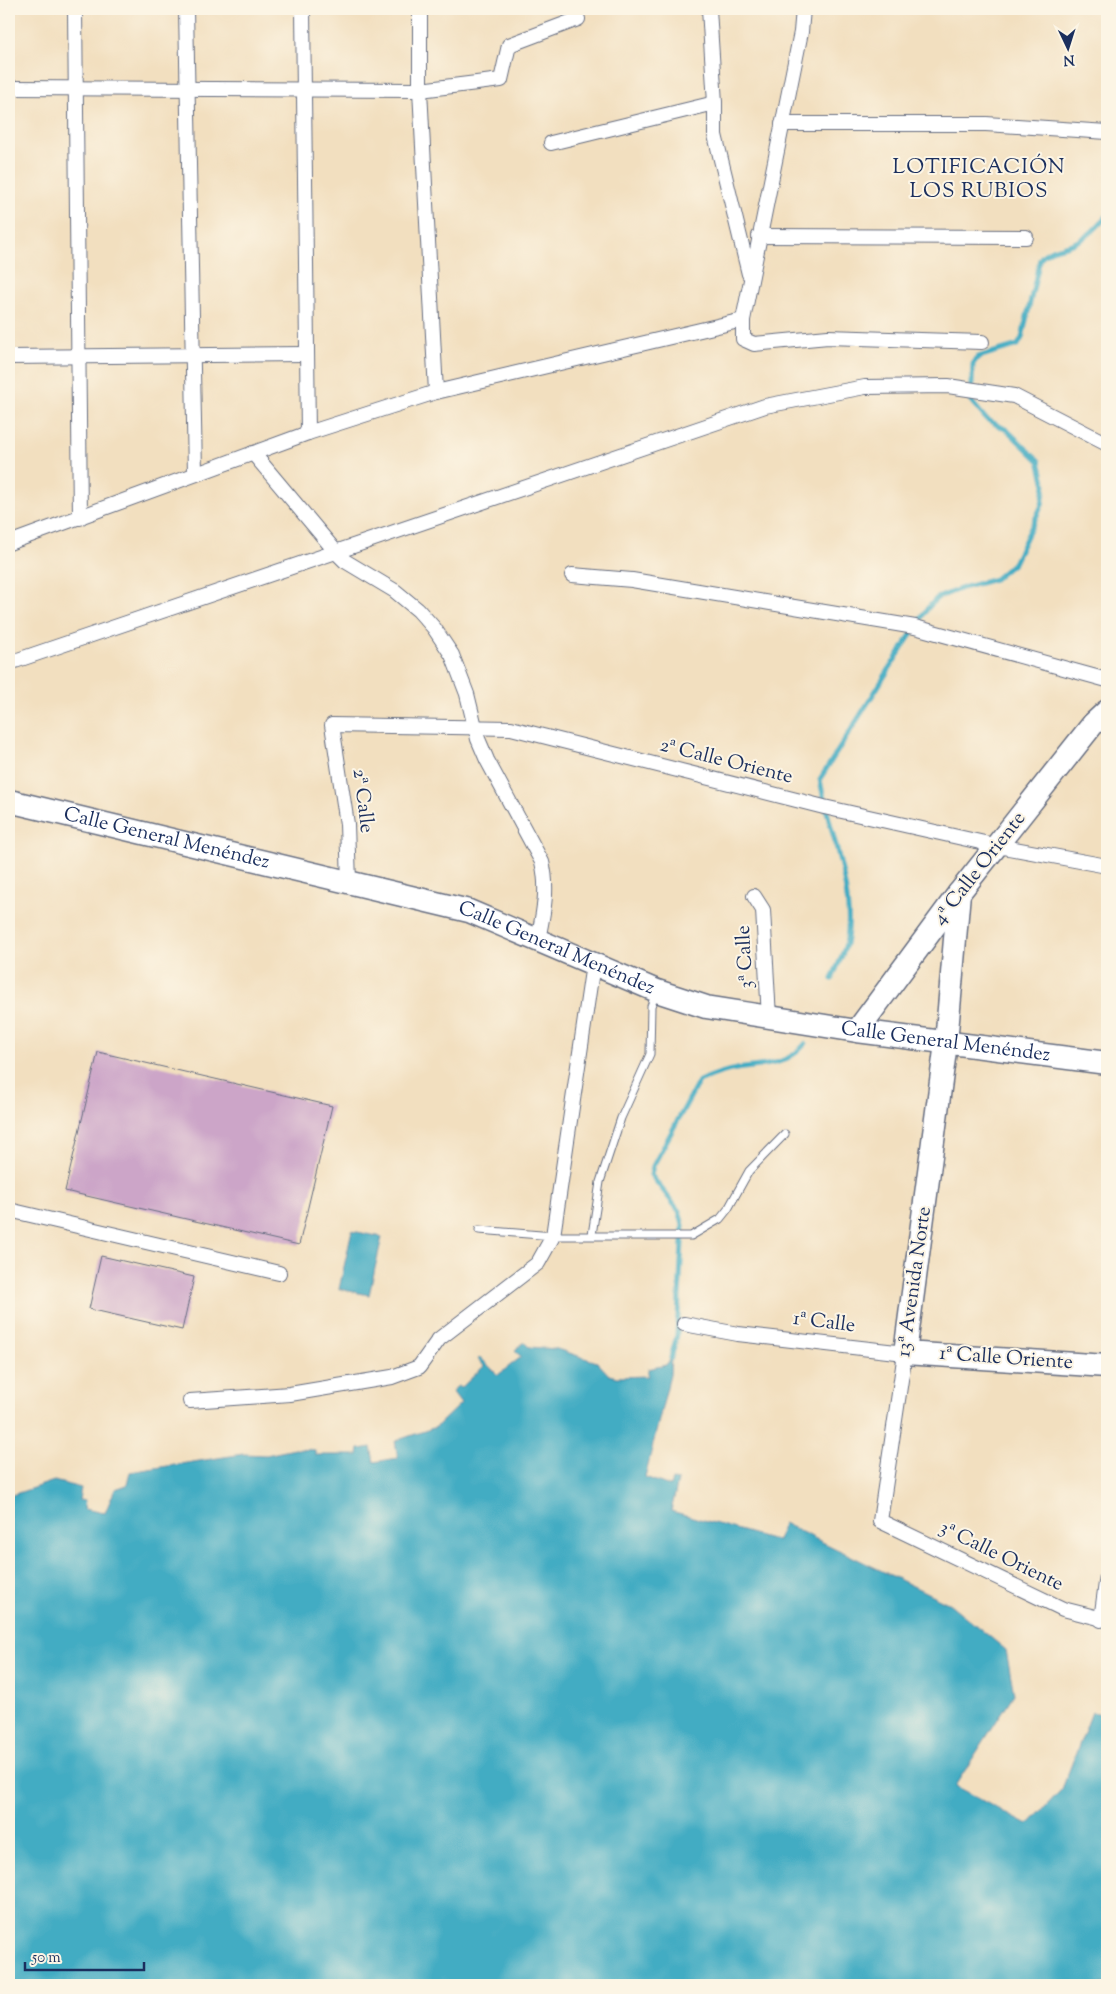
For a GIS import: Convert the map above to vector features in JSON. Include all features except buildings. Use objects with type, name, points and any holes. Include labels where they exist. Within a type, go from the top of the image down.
[{"type":"main road","name":"4ª Calle Oriente","points":[[857,1031],[959,893],[1093,724],[1107,711]]},
{"type":"main road","name":"Calle General Menéndez","points":[[9,801],[469,911],[657,991],[706,1007],[857,1031],[1107,1063]]},
{"type":"main road","name":"13ª Avenida Norte","points":[[905,1353],[946,1043],[959,893]]},
{"type":"main road","name":"1ª Calle Oriente","points":[[905,1353],[1107,1366]]},
{"type":"street","points":[[75,9],[80,518]]},
{"type":"street","points":[[186,9],[195,473]]},
{"type":"street","points":[[303,9],[308,433]]},
{"type":"street","points":[[420,9],[420,90],[436,392]]},
{"type":"street","points":[[709,9],[715,103],[714,135],[750,280]]},
{"type":"street","points":[[804,9],[801,32],[742,320],[743,339],[754,344],[828,337],[982,342]]},
{"type":"street","points":[[9,88],[420,90],[501,80],[509,45],[578,19]]},
{"type":"street","points":[[551,143],[715,103]]},
{"type":"street","points":[[782,124],[986,124],[1107,132]]},
{"type":"street","points":[[759,236],[1026,237]]},
{"type":"street","points":[[9,543],[253,452],[436,392],[742,320]]},
{"type":"street","points":[[9,357],[307,354]]},
{"type":"street","points":[[9,663],[765,406],[864,387],[948,386],[1014,396],[1107,444]]},
{"type":"street","points":[[253,452],[336,552],[345,561],[395,592],[418,610],[434,628],[452,654],[487,760],[542,862],[547,880],[538,940]]},
{"type":"street","points":[[572,574],[632,580],[915,627],[1107,680]]},
{"type":"street","name":"2ª Calle Oriente","points":[[332,725],[511,728],[824,807],[998,846],[1107,866]]},
{"type":"street","name":"2ª Calle","points":[[332,725],[347,824],[349,882]]},
{"type":"street","name":"3ª Calle","points":[[754,896],[763,910],[769,1018]]},
{"type":"street","points":[[190,1401],[290,1394],[392,1377],[419,1367],[439,1339],[538,1263],[553,1236],[593,964]]},
{"type":"street","points":[[9,1210],[280,1274]]},
{"type":"street","name":"1ª Calle","points":[[684,1324],[738,1334],[905,1353]]},
{"type":"street","name":"13ª Avenida Norte","points":[[880,1521],[905,1353]]},
{"type":"street","name":"3ª Calle Oriente","points":[[880,1521],[1063,1609],[1104,1620]]},
{"type":"street","points":[[1104,1620],[1107,1575]]},
{"type":"lane","points":[[592,1235],[603,1173],[621,1118],[650,1054],[651,1006],[657,991]]},
{"type":"lane","points":[[479,1230],[553,1236],[592,1235],[651,1238],[691,1236],[720,1219],[749,1171],[786,1134]]},
{"type":"water","points":[[352,1231],[382,1237],[369,1295],[339,1289]]},
{"type":"water","points":[[524,1342],[529,1347],[557,1349],[597,1362],[609,1375],[617,1377],[648,1376],[648,1369],[666,1365],[671,1358],[670,1375],[645,1477],[670,1486],[672,1480],[678,1481],[671,1511],[778,1541],[783,1523],[950,1604],[1006,1650],[1014,1694],[955,1786],[1028,1825],[1062,1789],[1092,1712],[1107,1715],[1107,1985],[9,1985],[9,1496],[54,1481],[81,1488],[79,1500],[85,1501],[84,1509],[105,1513],[115,1489],[127,1485],[130,1472],[243,1454],[266,1455],[295,1449],[315,1450],[315,1455],[358,1455],[359,1449],[371,1447],[374,1462],[398,1458],[395,1441],[436,1427],[461,1403],[452,1391],[458,1386],[461,1388],[484,1366],[478,1359],[480,1357],[498,1375],[521,1357],[515,1350]]},
{"type":"waterway","points":[[832,979],[843,954],[847,939],[847,901],[844,880],[820,779],[927,609],[937,598],[962,588],[995,579],[1014,563],[1042,505],[1045,485],[1039,461],[1007,430],[986,419],[971,401],[973,364],[978,357],[1018,345],[1022,338],[1040,259],[1043,255],[1085,237],[1107,216]]},
{"type":"waterway","points":[[671,1358],[677,1335],[683,1225],[679,1211],[651,1175],[653,1166],[699,1081],[727,1071],[782,1061],[790,1057],[805,1044]]},
{"type":"district","name":"LOTIFICACIÓN LOS RUBIOS","points":[[979,180]]}]
